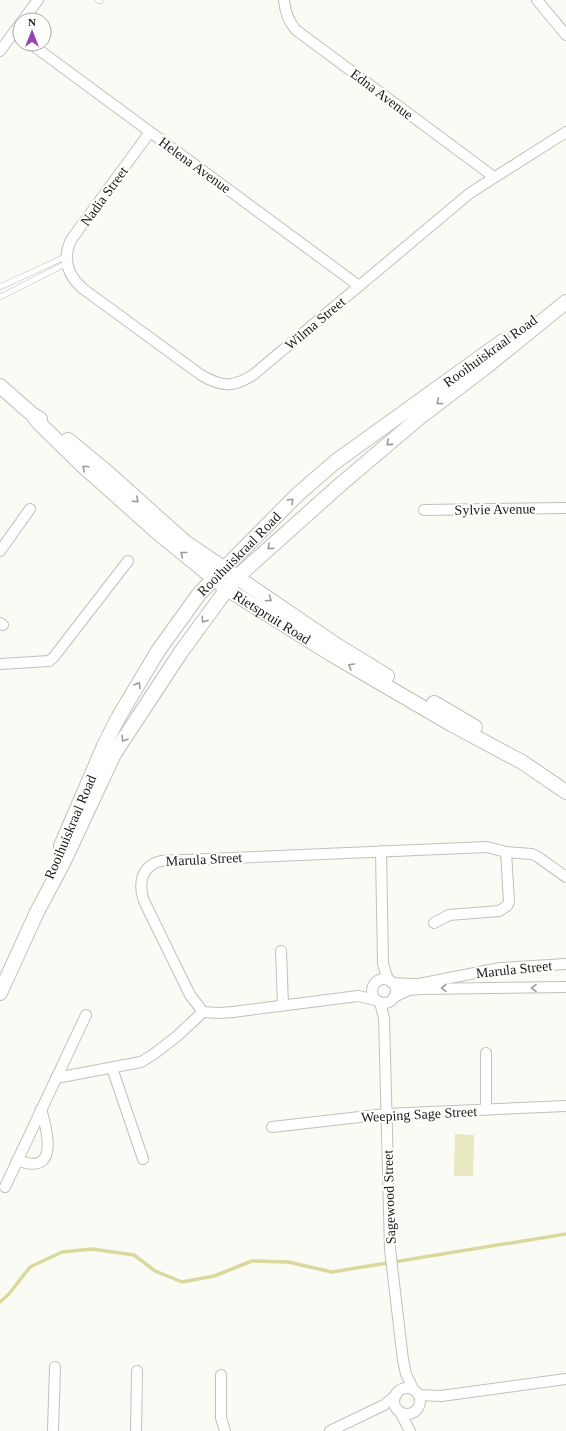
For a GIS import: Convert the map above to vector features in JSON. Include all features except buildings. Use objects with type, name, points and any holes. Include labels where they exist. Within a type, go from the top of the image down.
[{"type":"main road","name":"Rooihuiskraal Road","points":[[37,912],[40,896],[104,746],[118,718],[158,651],[200,594],[297,494],[335,462],[528,323],[566,300]]},
{"type":"main road","name":"Rooihuiskraal Road","points":[[0,993],[37,912],[63,863],[114,754],[181,652],[226,589],[237,577],[341,484],[419,418],[482,370],[566,300]]},
{"type":"main road","name":"Rietspruit Road","points":[[0,386],[33,415],[60,434],[108,473],[185,542],[338,646],[474,727],[503,746],[522,762],[566,792]]},
{"type":"main road","name":"Rietspruit Road","points":[[33,415],[39,423],[88,471],[157,532],[226,589],[331,654],[451,724],[522,762]]},
{"type":"street","points":[[29,12],[38,0]]},
{"type":"street","name":"Edna Avenue","points":[[284,0],[287,16],[296,30],[494,177]]},
{"type":"street","points":[[537,0],[566,35]]},
{"type":"street","points":[[0,51],[12,37]]},
{"type":"street","name":"Helena Avenue","points":[[42,52],[360,286]]},
{"type":"street","name":"Nadia Street","points":[[67,260],[71,240],[150,132]]},
{"type":"street","name":"Wilma Street","points":[[67,260],[73,279],[82,288],[201,375],[216,383],[230,385],[244,381],[253,375],[470,193],[566,132]]},
{"type":"street","name":"Sylvie Avenue","points":[[424,510],[566,508]]},
{"type":"street","points":[[0,551],[30,509]]},
{"type":"street","points":[[0,664],[48,662],[53,658],[128,561]]},
{"type":"street","name":"Marula Street","points":[[202,1012],[190,995],[142,894],[142,878],[149,867],[162,861],[487,847],[506,852],[527,853],[538,857],[566,877]]},
{"type":"street","points":[[381,851],[383,964],[390,982],[395,989],[385,1000]]},
{"type":"street","points":[[434,923],[449,915],[499,911],[507,906],[509,902],[506,852]]},
{"type":"street","points":[[281,951],[283,1005]]},
{"type":"street","points":[[383,964],[372,994],[385,1000]]},
{"type":"street","name":"Marula Street","points":[[390,982],[418,984],[500,968],[566,964]]},
{"type":"street","points":[[358,996],[381,980],[390,982]]},
{"type":"street","name":"Marula Street","points":[[385,1000],[410,990],[420,989],[566,987]]},
{"type":"street","points":[[56,1078],[137,1063],[148,1058],[176,1037],[202,1012],[219,1013],[358,996],[385,1000]]},
{"type":"street","name":"Sagewood Street","points":[[385,1000],[384,1018],[390,1249],[406,1374],[416,1392]]},
{"type":"street","points":[[5,1187],[86,1015]]},
{"type":"street","points":[[486,1053],[486,1110]]},
{"type":"street","points":[[112,1068],[143,1159]]},
{"type":"street","name":"Weeping Sage Street","points":[[272,1127],[386,1114],[566,1106]]},
{"type":"street","points":[[17,1160],[34,1165],[42,1162],[46,1157],[48,1143],[42,1109]]},
{"type":"street","points":[[53,1431],[55,1367]]},
{"type":"street","points":[[136,1431],[137,1371]]},
{"type":"street","name":"Sagewood Street","points":[[398,1392],[406,1374]]},
{"type":"street","points":[[221,1375],[221,1418],[225,1431]]},
{"type":"street","points":[[330,1431],[384,1405],[398,1392],[406,1388],[416,1392],[442,1396],[566,1379]]},
{"type":"street","points":[[398,1392],[394,1401],[410,1431]]},
{"type":"street","points":[[413,1431],[416,1410],[420,1401],[416,1392]]},
{"type":"street","points":[[384,1405],[406,1414],[442,1396]]},
{"type":"lane","points":[[0,287],[67,260]]},
{"type":"lane","points":[[0,297],[67,260]]},
{"type":"green space","points":[[455,1134],[474,1135],[473,1176],[454,1176]]},
{"type":"waterway","points":[[0,1302],[9,1294],[30,1267],[62,1252],[92,1249],[134,1255],[155,1271],[182,1282],[214,1276],[252,1261],[288,1262],[332,1272],[566,1234]]}]
